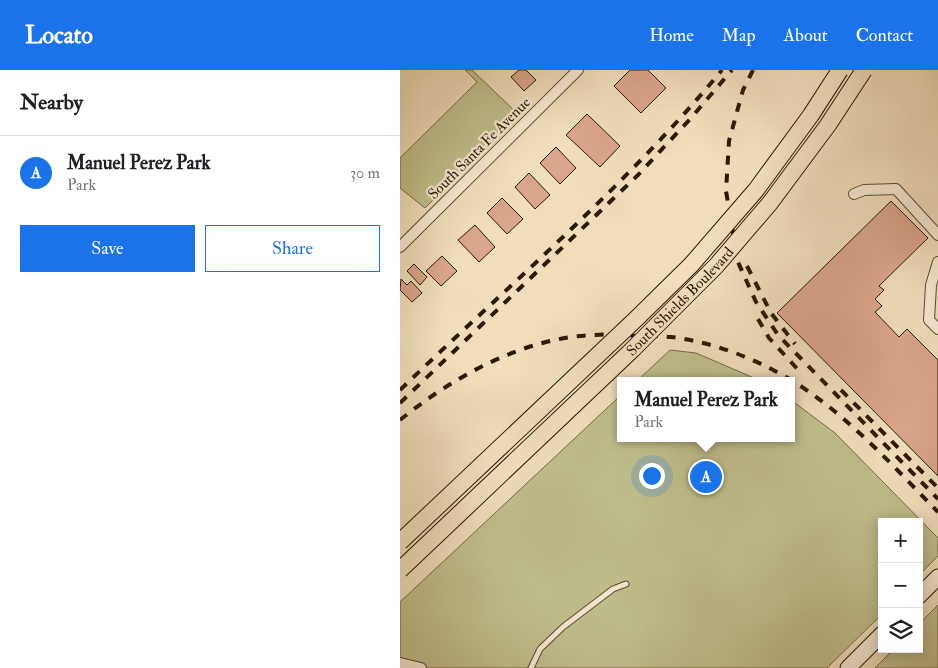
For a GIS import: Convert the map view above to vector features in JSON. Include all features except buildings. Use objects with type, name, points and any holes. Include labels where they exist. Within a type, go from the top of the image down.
[{"type":"main road","name":"South Shields Boulevard","points":[[400,542],[691,265],[756,190],[812,115],[840,70]]},
{"type":"main road","name":"South Shields Boulevard","points":[[400,570],[639,343],[716,266],[776,195],[828,125],[864,70]]},
{"type":"main road","points":[[923,592],[938,577]]},
{"type":"main road","points":[[848,668],[878,638]]},
{"type":"street","name":"South Santa Fe Avenue","points":[[400,247],[578,70]]},
{"type":"street","points":[[854,194],[864,190],[896,189],[938,235]]},
{"type":"street","points":[[938,262],[931,285],[929,320],[938,329]]},
{"type":"street","points":[[400,663],[421,668]]},
{"type":"lane","points":[[531,668],[540,649],[563,627],[613,589],[626,584]]},
{"type":"green space","points":[[465,70],[472,70],[519,115],[425,208],[400,188],[400,158],[477,82]]},
{"type":"green space","points":[[670,350],[696,353],[752,377],[641,377]]},
{"type":"green space","points":[[617,399],[617,442],[795,442],[795,403],[835,433],[918,518],[878,518],[878,618],[827,668],[400,668],[400,602]]},
{"type":"green space","points":[[923,523],[938,538],[938,556],[923,571]]},
{"type":"green space","points":[[938,605],[938,668],[875,668],[890,653],[923,653],[923,620]]},
{"type":"railway","points":[[400,390],[606,195],[685,113],[722,70]]},
{"type":"railway","points":[[400,403],[638,175],[732,70]]},
{"type":"railway","points":[[753,70],[743,90],[729,141],[726,191],[738,262],[756,302],[778,335],[938,499]]},
{"type":"railway","points":[[747,266],[771,313],[795,344]]},
{"type":"railway","points":[[758,319],[769,338],[802,374]]},
{"type":"railway","points":[[400,420],[443,389],[491,362],[516,351],[568,337],[616,335],[663,336],[684,339],[711,345],[737,354],[786,377]]},
{"type":"railway","points":[[795,382],[820,400],[862,435],[938,512]]},
{"type":"railway","points":[[841,390],[938,488]]},
{"type":"place","name":"Manuel Perez Park","points":[[706,477]]}]
